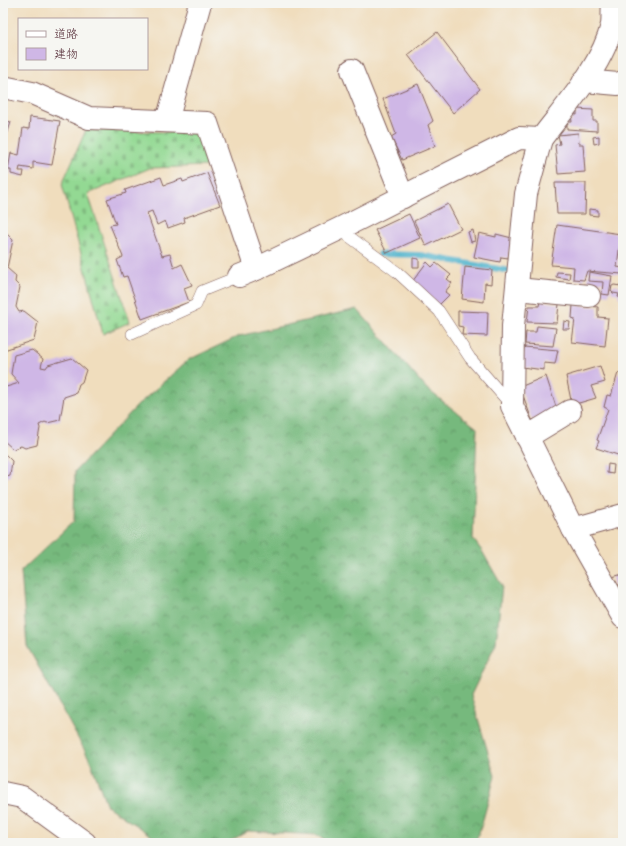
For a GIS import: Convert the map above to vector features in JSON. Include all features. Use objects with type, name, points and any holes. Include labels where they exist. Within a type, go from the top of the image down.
[{"type":"street","points":[[168,121],[200,3]]},
{"type":"street","points":[[613,3],[612,24],[603,51],[584,81],[541,140],[526,194],[513,326],[512,406],[573,529],[623,617]]},
{"type":"street","points":[[352,70],[403,197]]},
{"type":"street","points":[[584,81],[621,84]]},
{"type":"street","points":[[3,87],[32,93],[89,118],[207,123],[248,273],[520,138],[541,140]]},
{"type":"street","points":[[516,289],[589,296]]},
{"type":"street","points":[[527,437],[570,411]]},
{"type":"street","points":[[573,529],[623,515]]},
{"type":"street","points":[[3,793],[22,797],[85,843]]},
{"type":"lane","points":[[339,229],[396,272],[439,311],[470,358],[512,406]]},
{"type":"lane","points":[[132,334],[196,305],[202,291],[248,273]]},
{"type":"green space","points":[[86,130],[200,133],[210,166],[150,168],[88,194],[130,322],[103,334],[62,184]]},
{"type":"green space","points":[[357,309],[427,389],[477,428],[473,539],[482,551],[502,586],[496,643],[471,695],[495,776],[481,827],[475,843],[330,843],[317,835],[248,831],[227,843],[162,843],[107,806],[90,760],[27,646],[21,571],[74,521],[75,471],[139,404],[188,360],[239,336]]},
{"type":"building","points":[[437,32],[480,89],[453,113],[408,55]]},
{"type":"building","points":[[418,84],[433,121],[428,125],[435,146],[402,160],[391,137],[396,134],[383,99]]},
{"type":"building","points":[[577,109],[593,110],[593,121],[597,121],[597,131],[567,129],[567,122],[572,122],[571,114],[577,115]]},
{"type":"building","points":[[30,117],[60,121],[52,165],[33,162],[33,169],[20,167],[19,171],[24,171],[23,177],[11,174],[11,170],[8,170],[11,153],[19,155],[23,128],[29,129]]},
{"type":"building","points":[[3,120],[11,122],[3,148]]},
{"type":"building","points":[[578,133],[579,144],[583,144],[585,172],[558,174],[555,145],[560,144],[558,135]]},
{"type":"building","points":[[599,136],[599,143],[594,144],[593,137]]},
{"type":"building","points":[[207,173],[220,205],[184,218],[185,222],[168,228],[165,221],[157,225],[152,211],[147,213],[162,256],[170,254],[174,268],[182,264],[192,285],[184,288],[189,302],[142,319],[127,276],[123,277],[117,260],[123,257],[110,225],[116,224],[107,199],[126,193],[125,190],[161,177],[164,185],[182,179],[183,182]]},
{"type":"building","points":[[555,183],[586,183],[585,214],[557,214]]},
{"type":"building","points":[[448,204],[461,229],[426,246],[414,221]]},
{"type":"building","points":[[589,209],[598,210],[598,216],[589,215]]},
{"type":"building","points":[[409,214],[420,238],[387,253],[375,230]]},
{"type":"building","points":[[557,225],[621,234],[617,267],[623,268],[623,298],[618,297],[619,294],[611,291],[612,286],[614,285],[621,286],[622,274],[587,271],[584,280],[573,279],[574,267],[551,265]]},
{"type":"building","points":[[3,230],[13,240],[7,268],[16,276],[15,282],[20,287],[16,307],[19,312],[24,311],[38,322],[34,340],[4,350]]},
{"type":"building","points":[[473,230],[475,241],[471,242],[468,232]]},
{"type":"building","points":[[479,233],[496,237],[496,234],[512,238],[508,258],[501,257],[500,262],[474,257]]},
{"type":"building","points":[[413,258],[419,259],[419,267],[413,267]]},
{"type":"building","points":[[427,262],[432,267],[436,263],[451,275],[447,279],[452,283],[445,292],[449,295],[439,305],[412,282]]},
{"type":"building","points":[[465,267],[492,270],[491,284],[485,283],[484,302],[462,299]]},
{"type":"building","points":[[557,272],[570,273],[569,279],[556,277]]},
{"type":"building","points":[[589,272],[612,276],[609,295],[602,294],[603,282],[588,281]]},
{"type":"building","points":[[540,301],[559,304],[557,323],[527,322],[529,306],[539,306]]},
{"type":"building","points":[[573,305],[598,307],[598,317],[608,318],[605,346],[572,342],[575,319],[572,318]]},
{"type":"building","points":[[458,311],[488,312],[487,336],[462,335],[463,327],[458,326]]},
{"type":"building","points":[[564,321],[570,322],[569,329],[563,329]]},
{"type":"building","points":[[537,326],[556,328],[553,346],[525,344],[526,332],[536,332]]},
{"type":"building","points":[[524,347],[558,350],[555,364],[544,363],[544,370],[522,367]]},
{"type":"building","points":[[32,350],[43,359],[41,367],[46,368],[48,365],[72,358],[86,370],[76,393],[64,397],[60,420],[47,423],[45,422],[39,425],[40,428],[37,445],[25,448],[21,446],[13,449],[3,440],[3,388],[19,383],[11,374],[14,355]]},
{"type":"building","points":[[600,366],[605,382],[591,386],[596,398],[572,405],[566,376]]},
{"type":"building","points":[[623,371],[623,450],[621,456],[596,448],[599,441],[597,440],[608,409],[604,407],[607,395],[611,396],[618,373],[621,374]]},
{"type":"building","points":[[546,376],[558,413],[532,420],[520,387]]},
{"type":"building","points":[[3,452],[12,461],[10,476],[3,478]]},
{"type":"building","points":[[608,464],[614,465],[613,474],[607,473]]},
{"type":"building","points":[[623,574],[623,584],[614,586],[612,577]]},
{"type":"waterway","points":[[380,254],[420,255],[510,271]]}]
